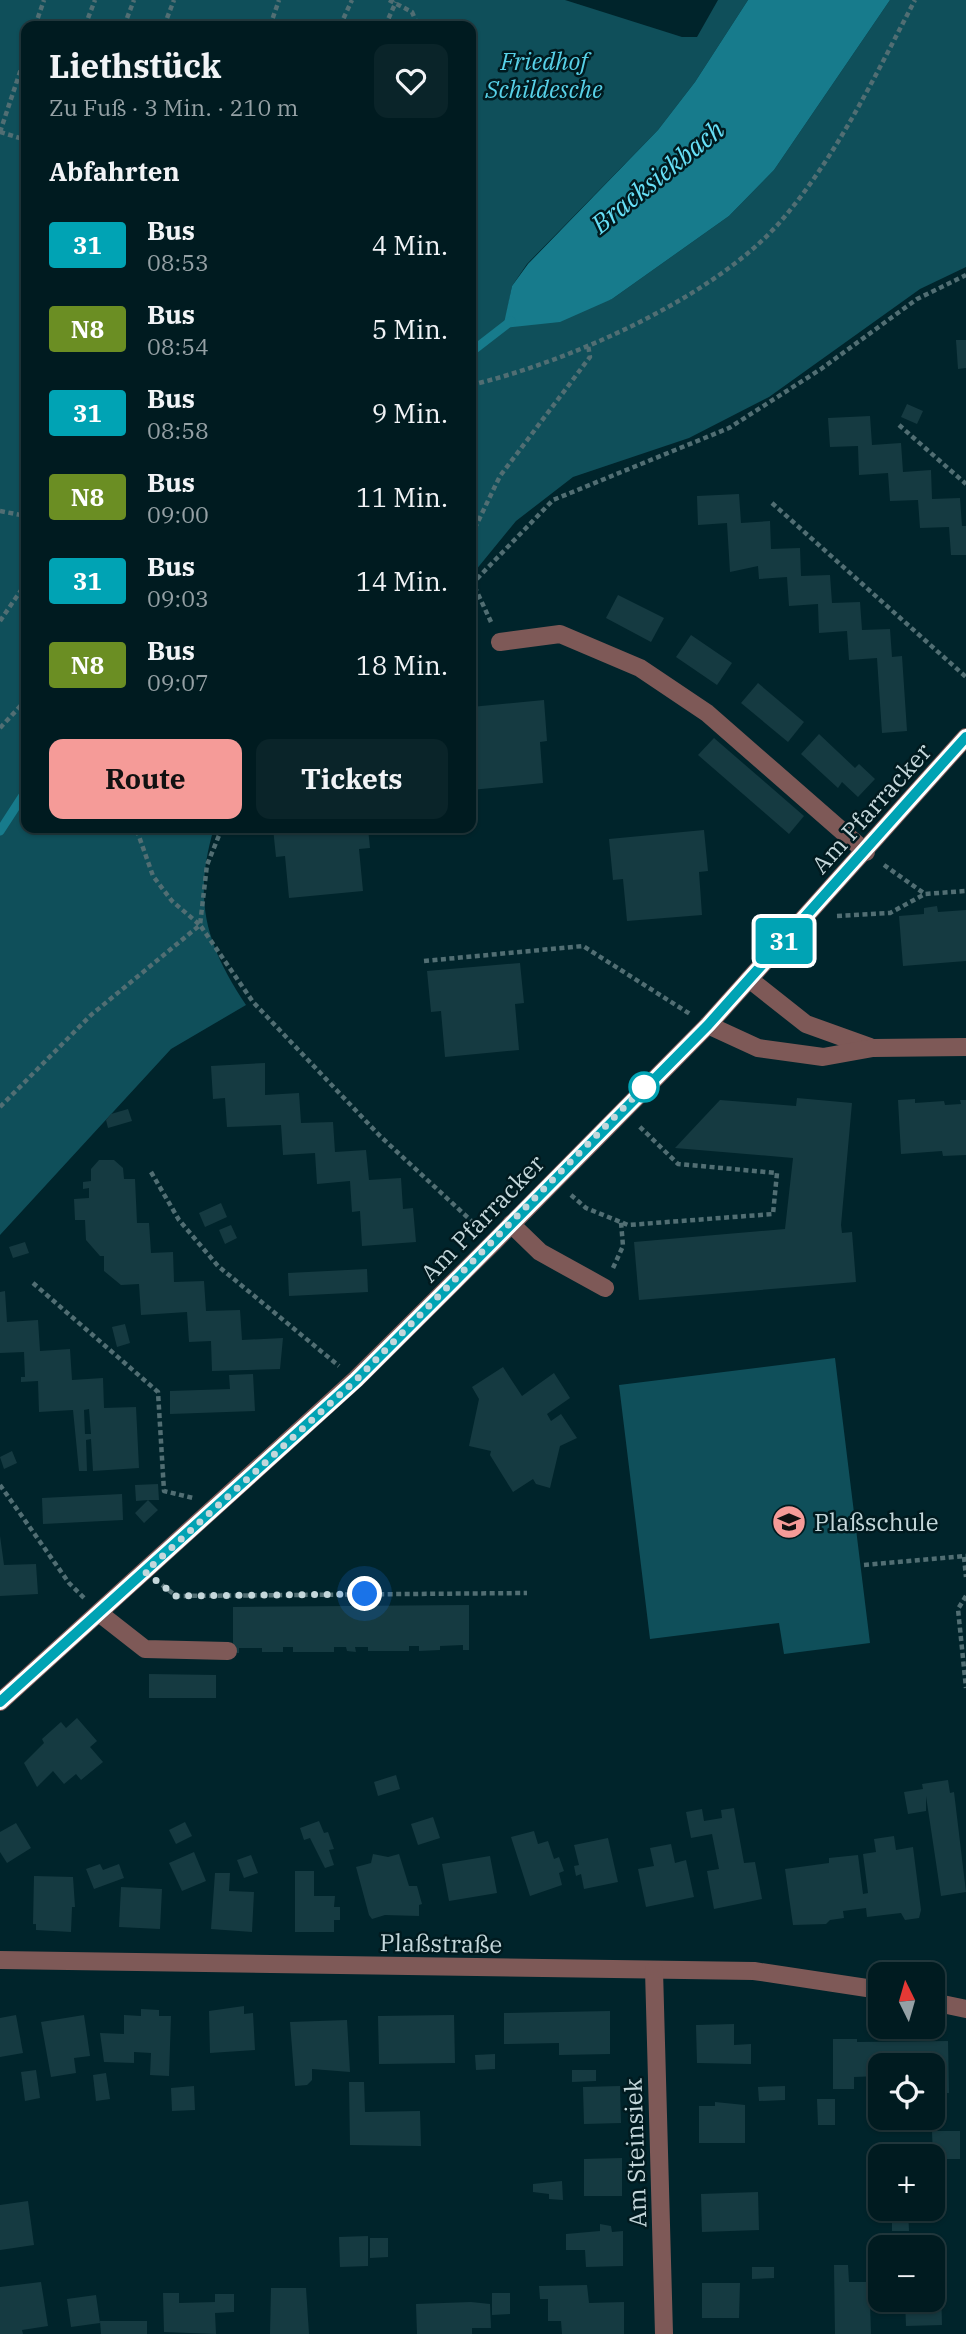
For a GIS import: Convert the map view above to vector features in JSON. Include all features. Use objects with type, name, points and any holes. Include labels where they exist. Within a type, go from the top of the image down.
[{"type":"street","points":[[500,642],[561,634],[640,668],[706,713],[866,852]]},
{"type":"street","name":"Am Pfarracker","points":[[0,1702],[356,1380],[708,1025],[866,852],[966,737]]},
{"type":"street","points":[[749,979],[806,1024],[873,1048]]},
{"type":"street","points":[[708,1025],[758,1048],[823,1056],[873,1048],[966,1047]]},
{"type":"street","points":[[511,1224],[540,1252],[605,1288]]},
{"type":"street","points":[[99,1613],[145,1649],[228,1651]]},
{"type":"street","name":"Plaßstraße","points":[[0,1960],[754,1971],[868,1988]]},
{"type":"street","name":"Am Steinsiek","points":[[654,1970],[664,2334]]},
{"type":"street","points":[[945,2005],[966,2009]]},
{"type":"path","points":[[38,21],[44,0]]},
{"type":"path","points":[[87,21],[95,0]]},
{"type":"path","points":[[126,21],[134,0]]},
{"type":"path","points":[[166,21],[174,0]]},
{"type":"path","points":[[272,21],[279,0]]},
{"type":"path","points":[[342,21],[352,0]]},
{"type":"path","points":[[389,0],[412,12],[416,21]]},
{"type":"path","points":[[476,384],[552,361],[588,345],[661,309],[731,267],[780,222],[857,110],[915,0]]},
{"type":"path","points":[[387,21],[396,2]]},
{"type":"path","points":[[21,69],[0,132],[21,138]]},
{"type":"path","points":[[476,577],[553,500],[729,428],[821,369],[917,299],[966,275]]},
{"type":"path","points":[[476,526],[500,476],[590,356],[588,345]]},
{"type":"path","points":[[899,425],[966,484]]},
{"type":"path","points":[[772,503],[966,677]]},
{"type":"path","points":[[0,511],[21,515]]},
{"type":"path","points":[[0,621],[21,590]]},
{"type":"path","points":[[476,592],[500,642]]},
{"type":"path","points":[[0,728],[21,705]]},
{"type":"path","points":[[138,833],[153,876],[173,901],[200,925],[253,1002],[380,1136],[494,1242]]},
{"type":"path","points":[[0,1107],[91,1015],[200,925],[207,865],[220,833]]},
{"type":"path","points":[[866,852],[925,894]]},
{"type":"path","points":[[805,919],[890,913],[925,894],[966,891]]},
{"type":"path","points":[[424,961],[583,946],[708,1025]]},
{"type":"path","points":[[554,1180],[586,1208],[628,1225],[773,1214],[777,1172],[678,1164],[622,1109]]},
{"type":"path","points":[[151,1172],[179,1220],[218,1266],[356,1380]]},
{"type":"path","points":[[605,1288],[623,1246],[621,1222]]},
{"type":"path","points":[[33,1283],[158,1392],[164,1490],[217,1504]]},
{"type":"path","points":[[0,1485],[69,1583],[99,1613]]},
{"type":"path","points":[[864,1565],[965,1556],[966,1577]]},
{"type":"path","points":[[145,1572],[176,1596],[527,1592]]},
{"type":"path","points":[[966,1596],[958,1609],[966,1688]]},
{"type":"green space","name":"Friedhof Schildesche","points":[[0,0],[565,0],[682,37],[697,37],[718,0],[748,0],[695,82],[658,130],[527,264],[512,286],[504,328],[612,299],[729,216],[774,170],[890,0],[966,0],[966,267],[920,289],[769,397],[689,438],[573,477],[516,521],[476,570],[476,21],[21,21],[21,833],[213,833],[204,877],[207,920],[221,961],[246,1005],[171,1049],[0,1235]]},
{"type":"green space","points":[[835,1358],[870,1643],[784,1654],[779,1623],[650,1639],[619,1385]]},
{"type":"water","points":[[748,0],[890,0],[774,170],[729,216],[612,299],[560,322],[503,328],[512,286],[528,264],[658,130],[695,82]]},
{"type":"building","points":[[956,340],[966,340],[966,368],[958,369]]},
{"type":"building","points":[[907,404],[923,411],[917,424],[901,417]]},
{"type":"building","points":[[870,416],[872,445],[901,443],[903,472],[931,470],[932,499],[960,498],[962,526],[966,526],[966,555],[951,555],[949,527],[920,528],[918,500],[890,501],[888,473],[859,475],[858,446],[830,447],[828,418]]},
{"type":"building","points":[[739,494],[741,523],[770,521],[771,549],[800,548],[801,576],[830,575],[832,603],[860,602],[862,630],[890,629],[892,657],[902,656],[907,731],[882,733],[877,658],[849,660],[847,631],[819,633],[818,604],[789,606],[787,577],[759,579],[758,566],[730,572],[727,523],[698,525],[697,496]]},
{"type":"building","points":[[618,595],[664,618],[651,642],[606,618]]},
{"type":"building","points":[[691,635],[732,663],[717,685],[676,657]]},
{"type":"building","points":[[758,683],[804,722],[788,742],[741,703]]},
{"type":"building","points":[[544,700],[547,741],[540,742],[543,783],[476,790],[476,707]]},
{"type":"building","points":[[819,734],[855,768],[859,764],[875,779],[858,797],[842,782],[838,788],[801,754]]},
{"type":"building","points":[[714,738],[804,816],[789,834],[698,755]]},
{"type":"building","points":[[704,830],[708,871],[699,872],[702,915],[627,921],[623,879],[613,880],[609,839]]},
{"type":"building","points":[[274,833],[368,833],[370,848],[359,849],[363,891],[289,898],[285,856],[276,857]]},
{"type":"building","points":[[937,906],[938,912],[966,910],[966,961],[903,966],[899,916],[924,914],[924,908]]},
{"type":"building","points":[[520,963],[524,1003],[515,1004],[519,1050],[445,1057],[441,1011],[431,1012],[427,971]]},
{"type":"building","points":[[265,1063],[265,1095],[299,1093],[301,1123],[333,1122],[335,1152],[366,1150],[369,1180],[401,1178],[403,1209],[413,1208],[416,1242],[362,1246],[360,1211],[352,1212],[350,1181],[317,1184],[315,1153],[283,1155],[281,1125],[227,1127],[225,1098],[213,1099],[211,1066]]},
{"type":"building","points":[[797,1098],[852,1103],[841,1225],[842,1233],[852,1232],[856,1282],[639,1300],[634,1242],[785,1229],[793,1158],[675,1148],[720,1100],[796,1106]]},
{"type":"building","points":[[915,1099],[915,1103],[944,1101],[945,1105],[961,1104],[960,1100],[966,1100],[966,1155],[943,1156],[942,1151],[901,1154],[898,1100]]},
{"type":"building","points":[[128,1109],[132,1121],[108,1128],[106,1120],[111,1114]]},
{"type":"building","points":[[99,1160],[114,1160],[123,1168],[124,1179],[135,1179],[137,1223],[149,1223],[151,1253],[173,1252],[174,1282],[204,1281],[206,1311],[240,1310],[242,1340],[283,1338],[280,1369],[212,1371],[211,1341],[189,1342],[187,1312],[141,1315],[139,1284],[121,1285],[104,1271],[104,1256],[100,1256],[86,1240],[85,1220],[75,1220],[74,1199],[89,1198],[89,1188],[83,1189],[83,1182],[91,1181],[91,1169]]},
{"type":"building","points":[[221,1203],[227,1217],[205,1227],[199,1213]]},
{"type":"building","points":[[231,1225],[237,1238],[225,1244],[219,1230]]},
{"type":"building","points":[[25,1242],[29,1253],[13,1258],[9,1247]]},
{"type":"building","points":[[367,1269],[368,1292],[289,1296],[288,1273]]},
{"type":"building","points":[[5,1291],[7,1322],[38,1320],[40,1351],[70,1349],[72,1380],[103,1378],[104,1408],[136,1407],[139,1468],[93,1471],[91,1439],[86,1440],[87,1471],[79,1471],[73,1410],[39,1412],[38,1381],[21,1382],[21,1377],[25,1377],[24,1352],[0,1353],[0,1292]],"holes":[[[89,1409],[91,1434],[85,1434],[84,1410]]]},
{"type":"building","points":[[125,1324],[130,1343],[117,1347],[112,1327]]},
{"type":"building","points":[[503,1367],[522,1396],[554,1373],[570,1398],[547,1414],[551,1421],[561,1414],[577,1438],[560,1446],[550,1488],[536,1484],[533,1479],[513,1492],[490,1455],[491,1451],[469,1446],[479,1399],[472,1387]]},
{"type":"building","points":[[253,1374],[255,1411],[170,1414],[170,1391],[230,1389],[229,1375]]},
{"type":"building","points":[[12,1451],[17,1463],[4,1469],[0,1457]]},
{"type":"building","points":[[158,1484],[159,1500],[136,1501],[135,1485]]},
{"type":"building","points":[[122,1494],[123,1520],[43,1524],[42,1498]]},
{"type":"building","points":[[148,1500],[158,1510],[144,1523],[135,1513]]},
{"type":"building","points":[[0,1536],[4,1565],[36,1564],[38,1594],[0,1596]]},
{"type":"building","points":[[469,1605],[469,1650],[463,1650],[463,1645],[440,1646],[440,1650],[419,1651],[419,1646],[409,1646],[409,1651],[368,1651],[368,1647],[355,1647],[356,1652],[347,1651],[346,1647],[334,1647],[334,1652],[293,1652],[293,1647],[283,1647],[283,1652],[239,1648],[239,1653],[233,1653],[233,1607]]},
{"type":"building","points":[[149,1674],[216,1675],[216,1698],[149,1698]]},
{"type":"building","points":[[77,1718],[97,1741],[90,1747],[103,1762],[81,1780],[76,1774],[64,1784],[53,1771],[37,1787],[24,1763],[44,1743],[42,1739],[61,1722],[66,1728]]},
{"type":"building","points":[[396,1775],[400,1789],[378,1796],[374,1782]]},
{"type":"building","points":[[948,1780],[950,1793],[954,1792],[966,1892],[941,1896],[926,1796],[926,1811],[908,1814],[904,1792],[923,1789],[922,1784]]},
{"type":"building","points":[[734,1808],[744,1863],[755,1862],[762,1899],[714,1909],[707,1871],[719,1869],[712,1834],[691,1838],[686,1812],[702,1809],[704,1821],[722,1818],[721,1810]]},
{"type":"building","points":[[433,1817],[440,1838],[418,1845],[411,1824]]},
{"type":"building","points":[[319,1821],[324,1833],[328,1832],[334,1849],[329,1850],[334,1865],[325,1868],[310,1838],[304,1840],[300,1828]]},
{"type":"building","points":[[185,1822],[192,1836],[176,1844],[169,1830]]},
{"type":"building","points":[[16,1823],[31,1848],[7,1863],[0,1852],[0,1832]]},
{"type":"building","points":[[534,1831],[538,1844],[548,1841],[554,1859],[559,1857],[564,1871],[559,1873],[562,1885],[530,1896],[511,1837]]},
{"type":"building","points":[[894,1836],[896,1850],[913,1847],[921,1910],[919,1918],[905,1920],[901,1913],[867,1917],[866,1908],[843,1911],[844,1918],[830,1920],[826,1924],[793,1925],[785,1869],[829,1863],[829,1858],[858,1855],[863,1894],[868,1893],[863,1854],[876,1852],[874,1839]]},
{"type":"building","points":[[608,1838],[618,1882],[584,1889],[581,1874],[576,1876],[574,1866],[579,1865],[574,1845]]},
{"type":"building","points":[[671,1844],[675,1863],[686,1860],[694,1897],[646,1907],[638,1869],[654,1866],[650,1848]]},
{"type":"building","points":[[194,1852],[206,1881],[182,1891],[169,1863]]},
{"type":"building","points":[[373,1854],[388,1857],[399,1854],[409,1886],[417,1886],[422,1904],[419,1905],[419,1916],[385,1915],[372,1919],[369,1915],[356,1867],[371,1863]]},
{"type":"building","points":[[251,1855],[258,1873],[244,1878],[237,1860]]},
{"type":"building","points":[[490,1856],[497,1893],[449,1901],[442,1864]]},
{"type":"building","points":[[100,1864],[103,1870],[119,1864],[124,1878],[94,1889],[86,1869]]},
{"type":"building","points":[[295,1871],[314,1871],[314,1896],[335,1896],[334,1907],[340,1907],[340,1920],[334,1920],[334,1932],[295,1932]]},
{"type":"building","points":[[215,1873],[230,1873],[229,1891],[254,1892],[252,1932],[211,1929]]},
{"type":"building","points":[[34,1876],[73,1877],[75,1907],[72,1907],[71,1932],[36,1930],[36,1924],[33,1924]]},
{"type":"building","points":[[121,1887],[162,1889],[160,1929],[119,1927]]},
{"type":"building","points":[[244,2006],[244,2014],[253,2013],[255,2050],[210,2053],[209,2011]]},
{"type":"building","points":[[141,2009],[159,2010],[159,2016],[171,2016],[169,2076],[150,2075],[151,2053],[134,2052],[134,2063],[104,2062],[100,2033],[124,2034],[124,2015],[141,2016]]},
{"type":"building","points":[[610,2011],[610,2054],[559,2055],[559,2043],[504,2044],[504,2013]]},
{"type":"building","points":[[16,2015],[23,2053],[0,2057],[0,2018]]},
{"type":"building","points":[[84,2015],[90,2056],[74,2058],[76,2073],[51,2077],[41,2022]]},
{"type":"building","points":[[454,2015],[455,2063],[379,2064],[378,2016]]},
{"type":"building","points":[[347,2020],[350,2072],[312,2069],[312,2080],[307,2085],[295,2086],[290,2022]]},
{"type":"building","points":[[734,2024],[734,2045],[751,2044],[751,2064],[697,2063],[696,2025]]},
{"type":"building","points":[[833,2039],[857,2039],[857,2042],[948,2041],[949,2093],[945,2093],[945,2053],[868,2053],[868,2076],[854,2077],[854,2089],[833,2089]]},
{"type":"building","points":[[495,2054],[495,2069],[476,2070],[475,2055]]},
{"type":"building","points":[[36,2070],[40,2098],[25,2101],[21,2072]]},
{"type":"building","points":[[572,2070],[596,2070],[596,2081],[572,2082]]},
{"type":"building","points":[[106,2073],[110,2099],[96,2101],[93,2075]]},
{"type":"building","points":[[349,2082],[364,2082],[365,2112],[420,2111],[421,2146],[350,2145]]},
{"type":"building","points":[[194,2086],[195,2110],[172,2111],[171,2088]]},
{"type":"building","points":[[620,2086],[621,2123],[584,2124],[583,2087]]},
{"type":"building","points":[[785,2086],[785,2100],[759,2101],[758,2087]]},
{"type":"building","points":[[817,2099],[835,2099],[835,2125],[818,2125]]},
{"type":"building","points":[[715,2102],[745,2105],[745,2143],[699,2143],[699,2106],[715,2106]]},
{"type":"building","points":[[932,2131],[960,2131],[960,2159],[945,2159],[945,2144],[932,2144]]},
{"type":"building","points":[[622,2158],[622,2196],[584,2196],[584,2159]]},
{"type":"building","points":[[562,2181],[563,2200],[549,2199],[549,2194],[533,2192],[533,2184]]},
{"type":"building","points":[[758,2192],[759,2230],[702,2232],[701,2194]]},
{"type":"building","points":[[28,2201],[34,2245],[0,2250],[0,2205]]},
{"type":"building","points":[[892,2221],[909,2221],[909,2231],[892,2231]]},
{"type":"building","points":[[600,2224],[611,2226],[612,2232],[623,2231],[623,2266],[586,2267],[585,2250],[566,2250],[566,2234],[600,2231]]},
{"type":"building","points":[[368,2236],[368,2266],[340,2267],[339,2237]]},
{"type":"building","points":[[370,2238],[388,2238],[388,2257],[370,2258]]},
{"type":"building","points":[[834,2265],[848,2265],[849,2282],[868,2282],[871,2334],[835,2334]]},
{"type":"building","points":[[752,2267],[774,2267],[774,2278],[752,2279]]},
{"type":"building","points":[[41,2282],[48,2326],[22,2330],[23,2334],[0,2334],[0,2287]]},
{"type":"building","points":[[702,2283],[740,2283],[739,2318],[702,2318]]},
{"type":"building","points":[[587,2285],[589,2303],[624,2302],[624,2334],[562,2334],[561,2321],[548,2321],[548,2299],[540,2299],[539,2286]]},
{"type":"building","points":[[271,2288],[306,2288],[309,2334],[270,2334]]},
{"type":"building","points":[[163,2293],[179,2293],[179,2303],[215,2302],[215,2294],[234,2294],[234,2312],[215,2313],[216,2334],[164,2332]]},
{"type":"building","points":[[492,2293],[510,2293],[510,2314],[492,2315]]},
{"type":"building","points":[[96,2295],[100,2323],[71,2327],[67,2299]]},
{"type":"building","points":[[416,2304],[490,2304],[491,2328],[472,2328],[472,2334],[417,2334]]},
{"type":"building","points":[[905,2312],[942,2312],[942,2325],[906,2326]]},
{"type":"building","points":[[100,2321],[147,2321],[147,2334],[101,2334]]},
{"type":"waterway","name":"Bracksiekbach","points":[[476,348],[511,321]]},
{"type":"waterway","name":"Bracksiekbach","points":[[0,831],[21,799]]},
{"type":"bus line","name":"31","points":[[0,1702],[356,1380],[708,1025],[866,852],[966,737]]},
{"type":"place","name":"Plaßschule","points":[[789,1522]]},
{"type":"route","points":[[365,1594],[176,1596],[145,1572],[356,1380],[644,1087]]}]
